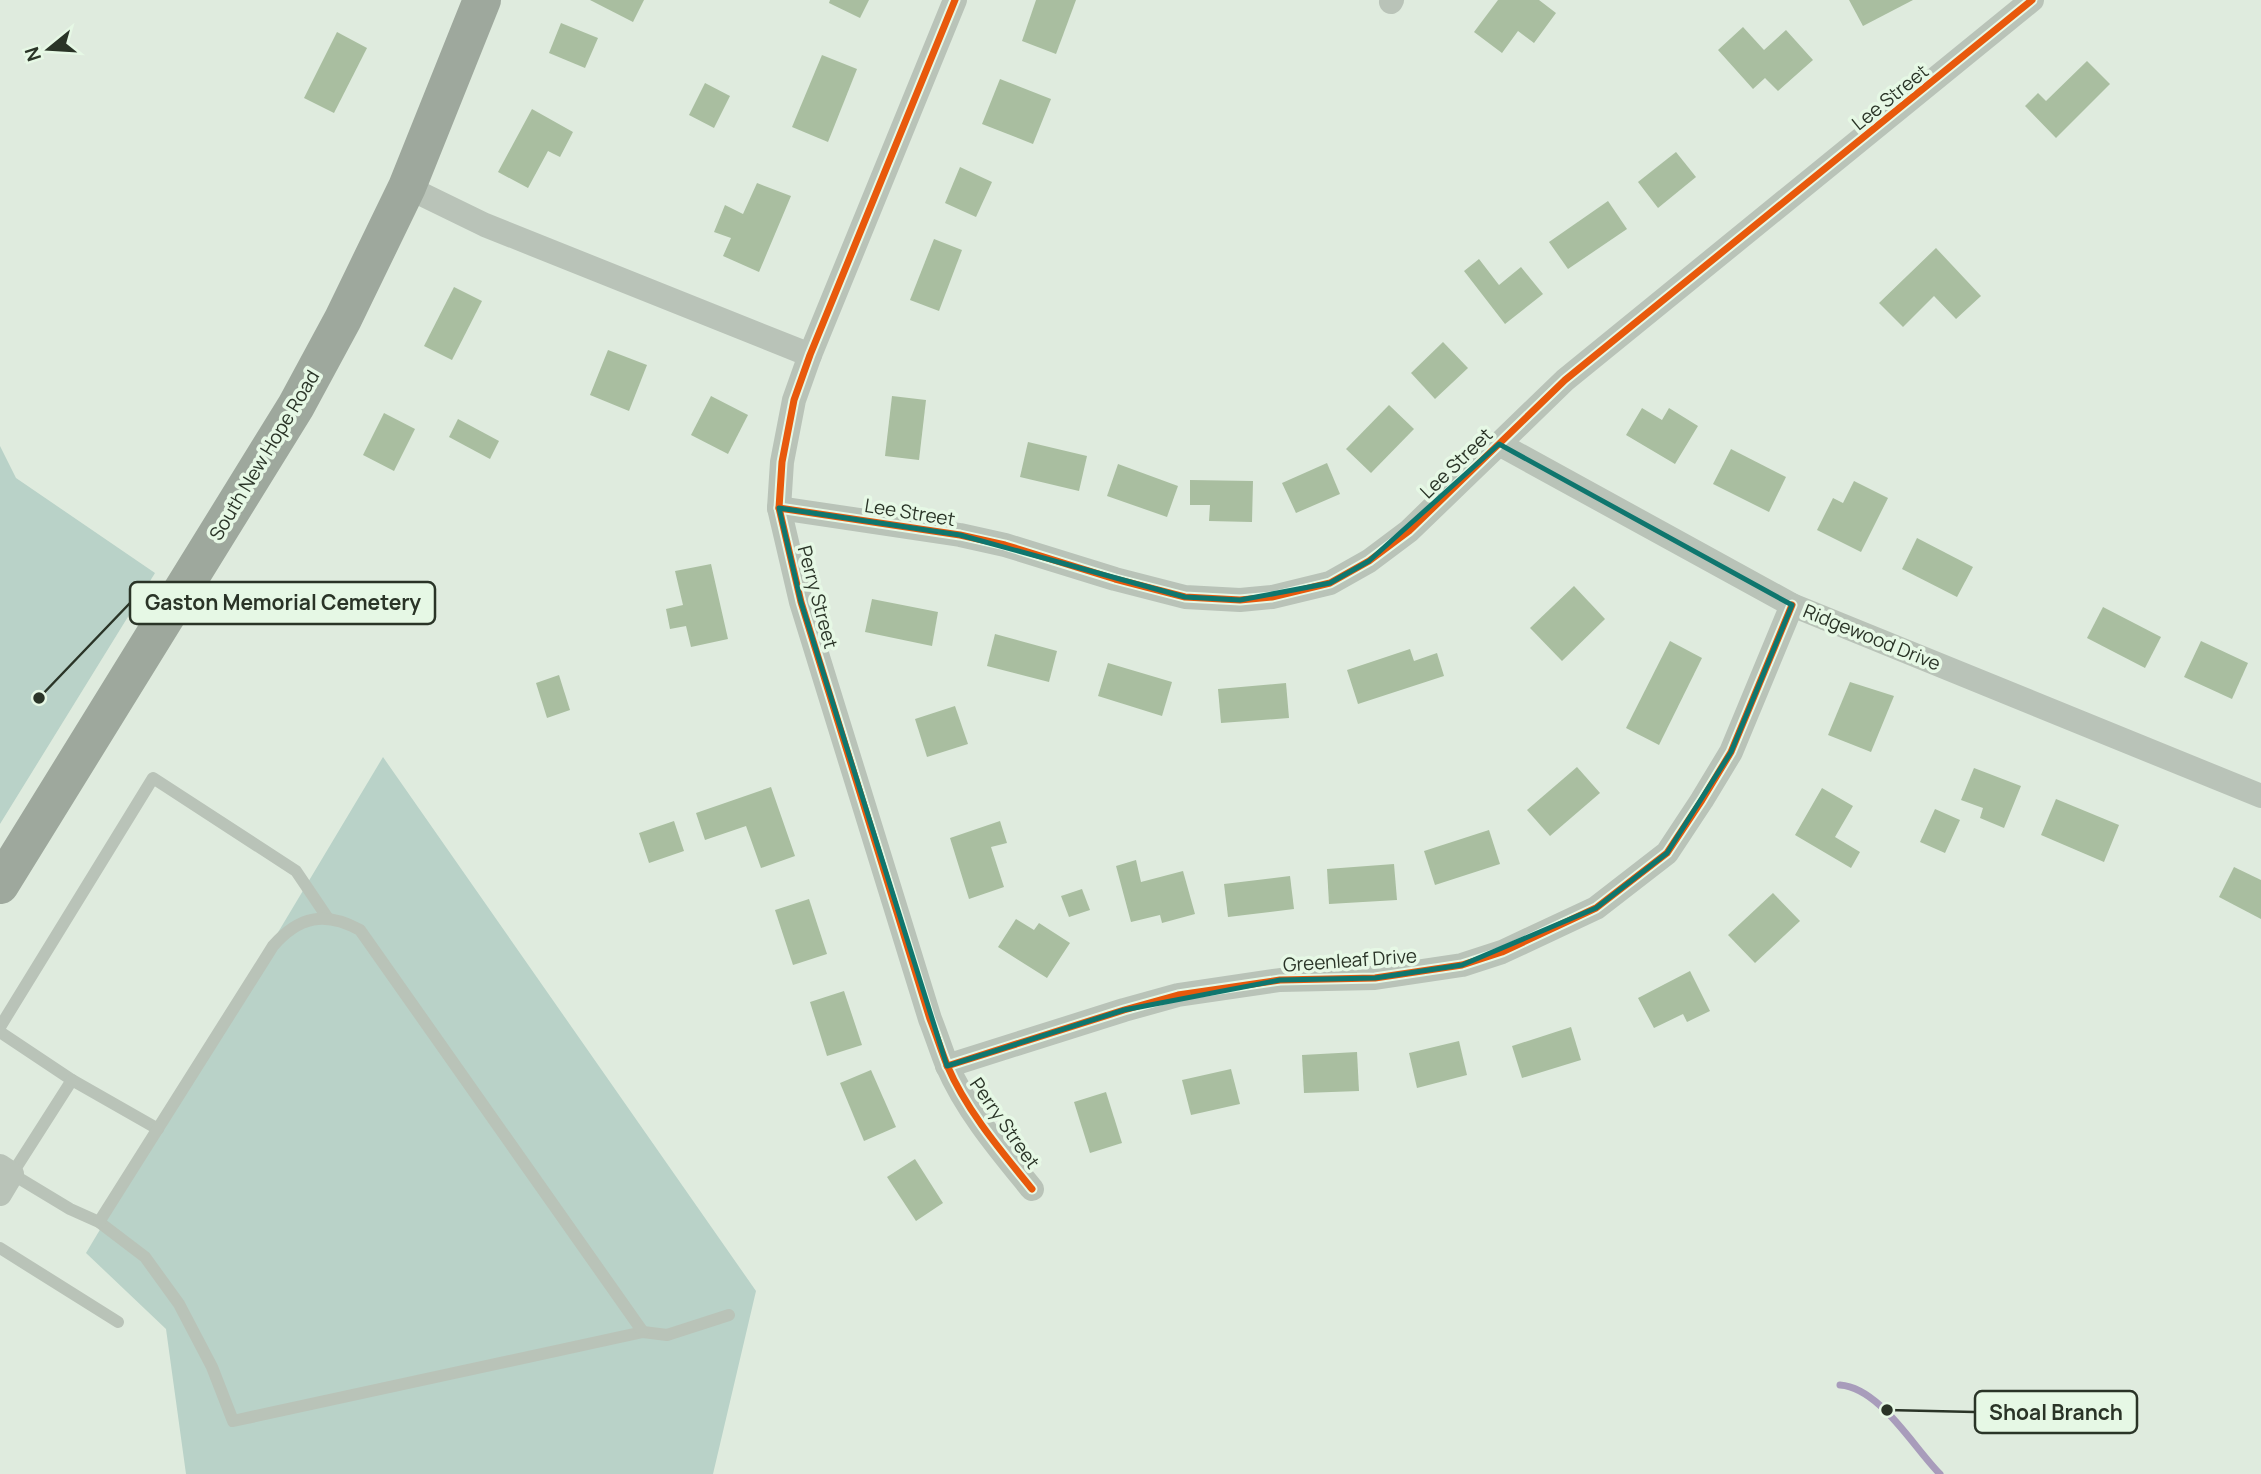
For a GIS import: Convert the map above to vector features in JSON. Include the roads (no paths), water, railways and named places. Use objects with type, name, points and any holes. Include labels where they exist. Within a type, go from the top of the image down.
[{"type":"main road","name":"South New Hope Road","points":[[0,885],[296,406],[343,320],[407,187],[482,0]]},
{"type":"street","name":"Perry Street","points":[[955,0],[794,400],[782,462],[779,508],[801,602],[947,1066],[1004,1155],[1032,1189]]},
{"type":"street","name":"Lee Street","points":[[779,508],[960,535],[1005,545],[1115,579],[1185,597],[1240,600],[1272,597],[1330,583],[1369,561],[1409,531],[1565,380],[2032,0]]},
{"type":"street","points":[[407,187],[485,225],[810,355]]},
{"type":"street","name":"Ridgewood Drive","points":[[1499,444],[1792,605],[2261,796]]},
{"type":"street","name":"Greenleaf Drive","points":[[947,1066],[1178,995],[1280,980],[1376,978],[1462,965],[1502,952],[1596,908],[1667,853],[1702,800],[1731,752],[1792,605]]},
{"type":"lane","points":[[158,1129],[72,1080],[0,1030],[153,778],[296,871],[327,917]]},
{"type":"lane","points":[[99,1222],[273,946],[300,922],[327,917],[343,921],[360,930],[643,1332]]},
{"type":"lane","points":[[72,1080],[4,1178],[99,1222],[145,1257],[179,1304],[212,1367],[233,1421],[643,1332],[667,1335],[729,1315]]},
{"type":"lane","points":[[0,1248],[118,1322]]},
{"type":"waterway","points":[[1840,1385],[1869,1396],[1882,1407],[1940,1474]]},
{"type":"place","name":"Gaston Memorial Cemetery","points":[[39,698]]},
{"type":"place","name":"Shoal Branch","points":[[1887,1410]]}]
